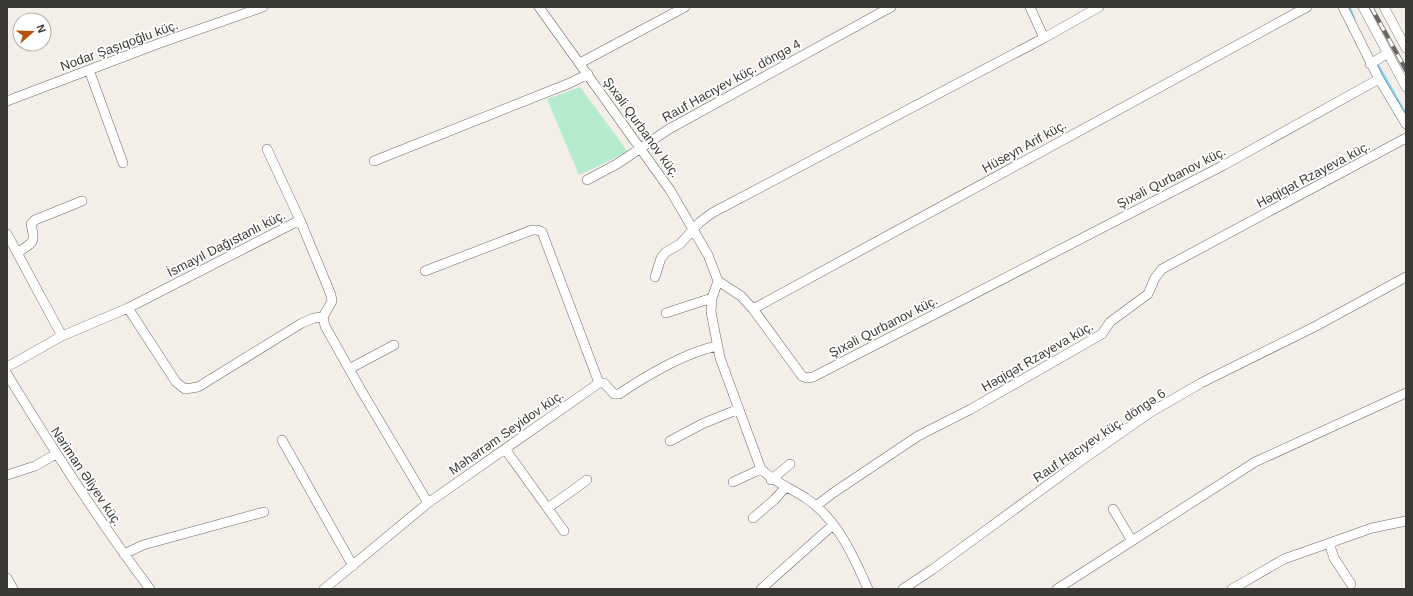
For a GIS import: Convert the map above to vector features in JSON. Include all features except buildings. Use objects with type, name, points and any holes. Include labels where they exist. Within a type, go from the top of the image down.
[{"type":"street","name":"Nodar Şaşıqoğlu küç.","points":[[7,101],[160,43],[263,7]]},
{"type":"street","name":"Şıxəli Qurbanov küç.","points":[[539,7],[642,148],[670,190],[694,228],[708,255],[718,281],[741,296],[753,309],[802,376],[807,378],[813,377],[1224,165],[1378,79]]},
{"type":"street","points":[[580,63],[685,7]]},
{"type":"street","name":"Rauf Hacıyev küç. döngə 4","points":[[587,180],[642,148],[669,129],[891,7]]},
{"type":"street","points":[[1030,7],[1044,38]]},
{"type":"street","points":[[655,277],[661,258],[666,252],[680,244],[694,228],[712,213],[1044,38],[1099,7]]},
{"type":"street","name":"Hüseyn Arif küç.","points":[[753,309],[1307,7]]},
{"type":"street","points":[[1342,7],[1378,79],[1406,124]]},
{"type":"street","points":[[1363,7],[1406,87]]},
{"type":"street","points":[[1384,7],[1406,48]]},
{"type":"street","points":[[1370,64],[1387,54]]},
{"type":"street","points":[[89,70],[124,163]]},
{"type":"street","points":[[374,161],[570,84],[588,74]]},
{"type":"street","name":"Həqiqət Rzayeva küç.","points":[[816,506],[833,492],[918,436],[971,409],[1102,334],[1110,322],[1148,294],[1155,278],[1162,269],[1406,138]]},
{"type":"street","points":[[267,149],[300,220]]},
{"type":"street","points":[[17,253],[33,242],[34,237],[31,224],[35,220],[82,201]]},
{"type":"street","name":"İsmayıl Dağıstanlı küç.","points":[[7,367],[62,336],[128,308],[300,220],[332,295],[332,301],[323,317]]},
{"type":"street","points":[[426,271],[532,230],[542,232],[599,383],[604,383],[614,394],[619,394],[644,378],[699,351],[718,346]]},
{"type":"street","points":[[7,234],[62,336]]},
{"type":"street","name":"Rauf Hacıyev küç. döngə 6","points":[[903,589],[933,569],[1082,460],[1152,412],[1201,383],[1316,326],[1406,277]]},
{"type":"street","points":[[718,281],[712,298],[711,312],[723,369],[761,469],[771,480],[816,506],[833,525],[844,540],[868,589]]},
{"type":"street","points":[[666,313],[712,298]]},
{"type":"street","points":[[128,308],[176,382],[185,389],[198,387],[302,323],[314,318],[323,317],[326,326],[349,369],[428,503]]},
{"type":"street","points":[[349,369],[394,345]]},
{"type":"street","name":"Nəriman Əliyev küç.","points":[[7,374],[56,454],[124,554],[150,589]]},
{"type":"street","name":"Məhərrəm Seyidov küç.","points":[[324,589],[428,503],[599,383]]},
{"type":"street","points":[[1057,589],[1255,462],[1406,393]]},
{"type":"street","points":[[670,441],[704,423],[739,409]]},
{"type":"street","points":[[282,440],[353,566]]},
{"type":"street","points":[[505,449],[564,531]]},
{"type":"street","points":[[7,476],[35,466],[56,454]]},
{"type":"street","points":[[771,480],[790,464]]},
{"type":"street","points":[[733,482],[761,469]]},
{"type":"street","points":[[548,508],[587,480]]},
{"type":"street","points":[[753,518],[774,500],[785,488]]},
{"type":"street","points":[[1113,509],[1132,540]]},
{"type":"street","points":[[124,554],[143,545],[264,512]]},
{"type":"street","points":[[1232,589],[1284,559],[1372,528],[1406,521]]},
{"type":"street","points":[[761,589],[833,525]]},
{"type":"street","points":[[1329,543],[1334,558],[1351,584]]},
{"type":"street","points":[[7,578],[13,589]]},
{"type":"green space","points":[[580,87],[628,152],[579,175],[547,99]]},
{"type":"waterway","points":[[1349,7],[1354,19]]},
{"type":"waterway","points":[[1377,64],[1406,115]]},
{"type":"railway","points":[[1371,7],[1406,70]]}]
